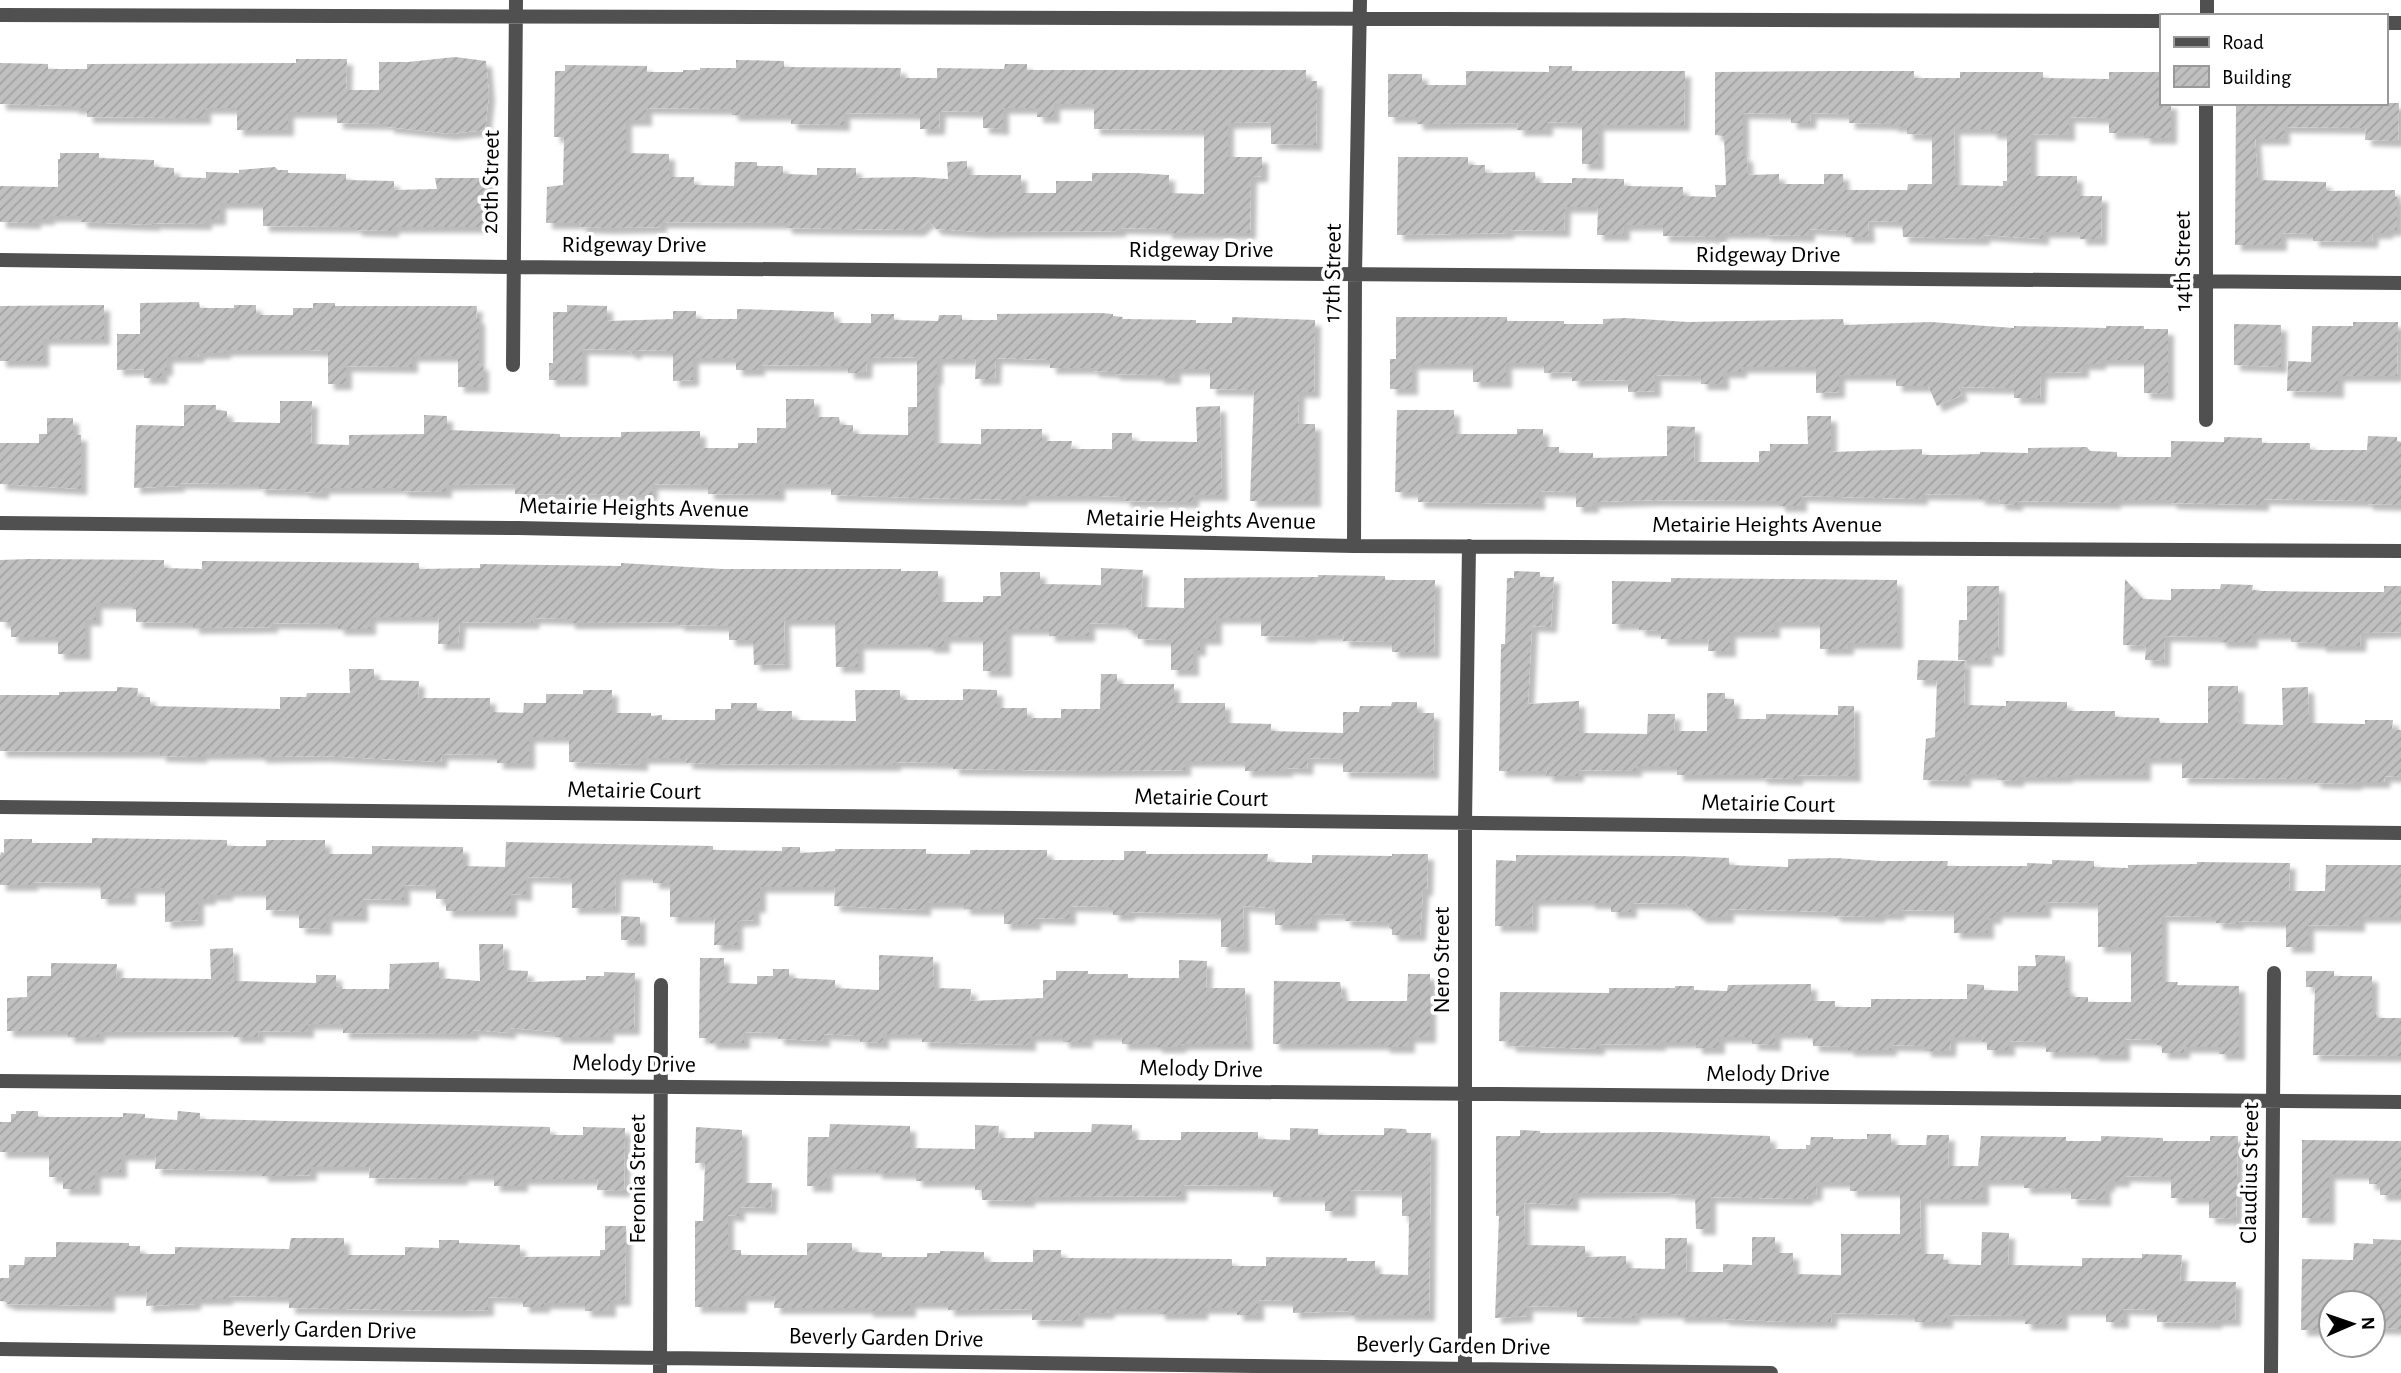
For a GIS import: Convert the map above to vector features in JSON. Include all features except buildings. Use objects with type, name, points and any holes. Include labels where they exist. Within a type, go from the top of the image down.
[{"type":"street","name":"20th Street","points":[[513,365],[516,0]]},
{"type":"street","name":"17th Street","points":[[1354,546],[1360,0]]},
{"type":"street","points":[[0,15],[2160,21]]},
{"type":"street","name":"14th Street","points":[[2206,420],[2207,105]]},
{"type":"street","name":"Ridgeway Drive","points":[[0,260],[2401,283]]},
{"type":"street","name":"Metairie Heights Avenue","points":[[0,523],[519,528],[1354,546],[2401,551]]},
{"type":"street","name":"Nero Street","points":[[1465,1371],[1465,823],[1469,547]]},
{"type":"street","name":"Metairie Court","points":[[0,807],[2401,834]]},
{"type":"street","name":"Claudius Street","points":[[2271,1373],[2274,973]]},
{"type":"street","name":"Feronia Street","points":[[660,1373],[661,985]]},
{"type":"street","name":"Melody Drive","points":[[0,1081],[2401,1102]]},
{"type":"street","name":"Beverly Garden Drive","points":[[0,1349],[1465,1371],[1770,1373]]}]
